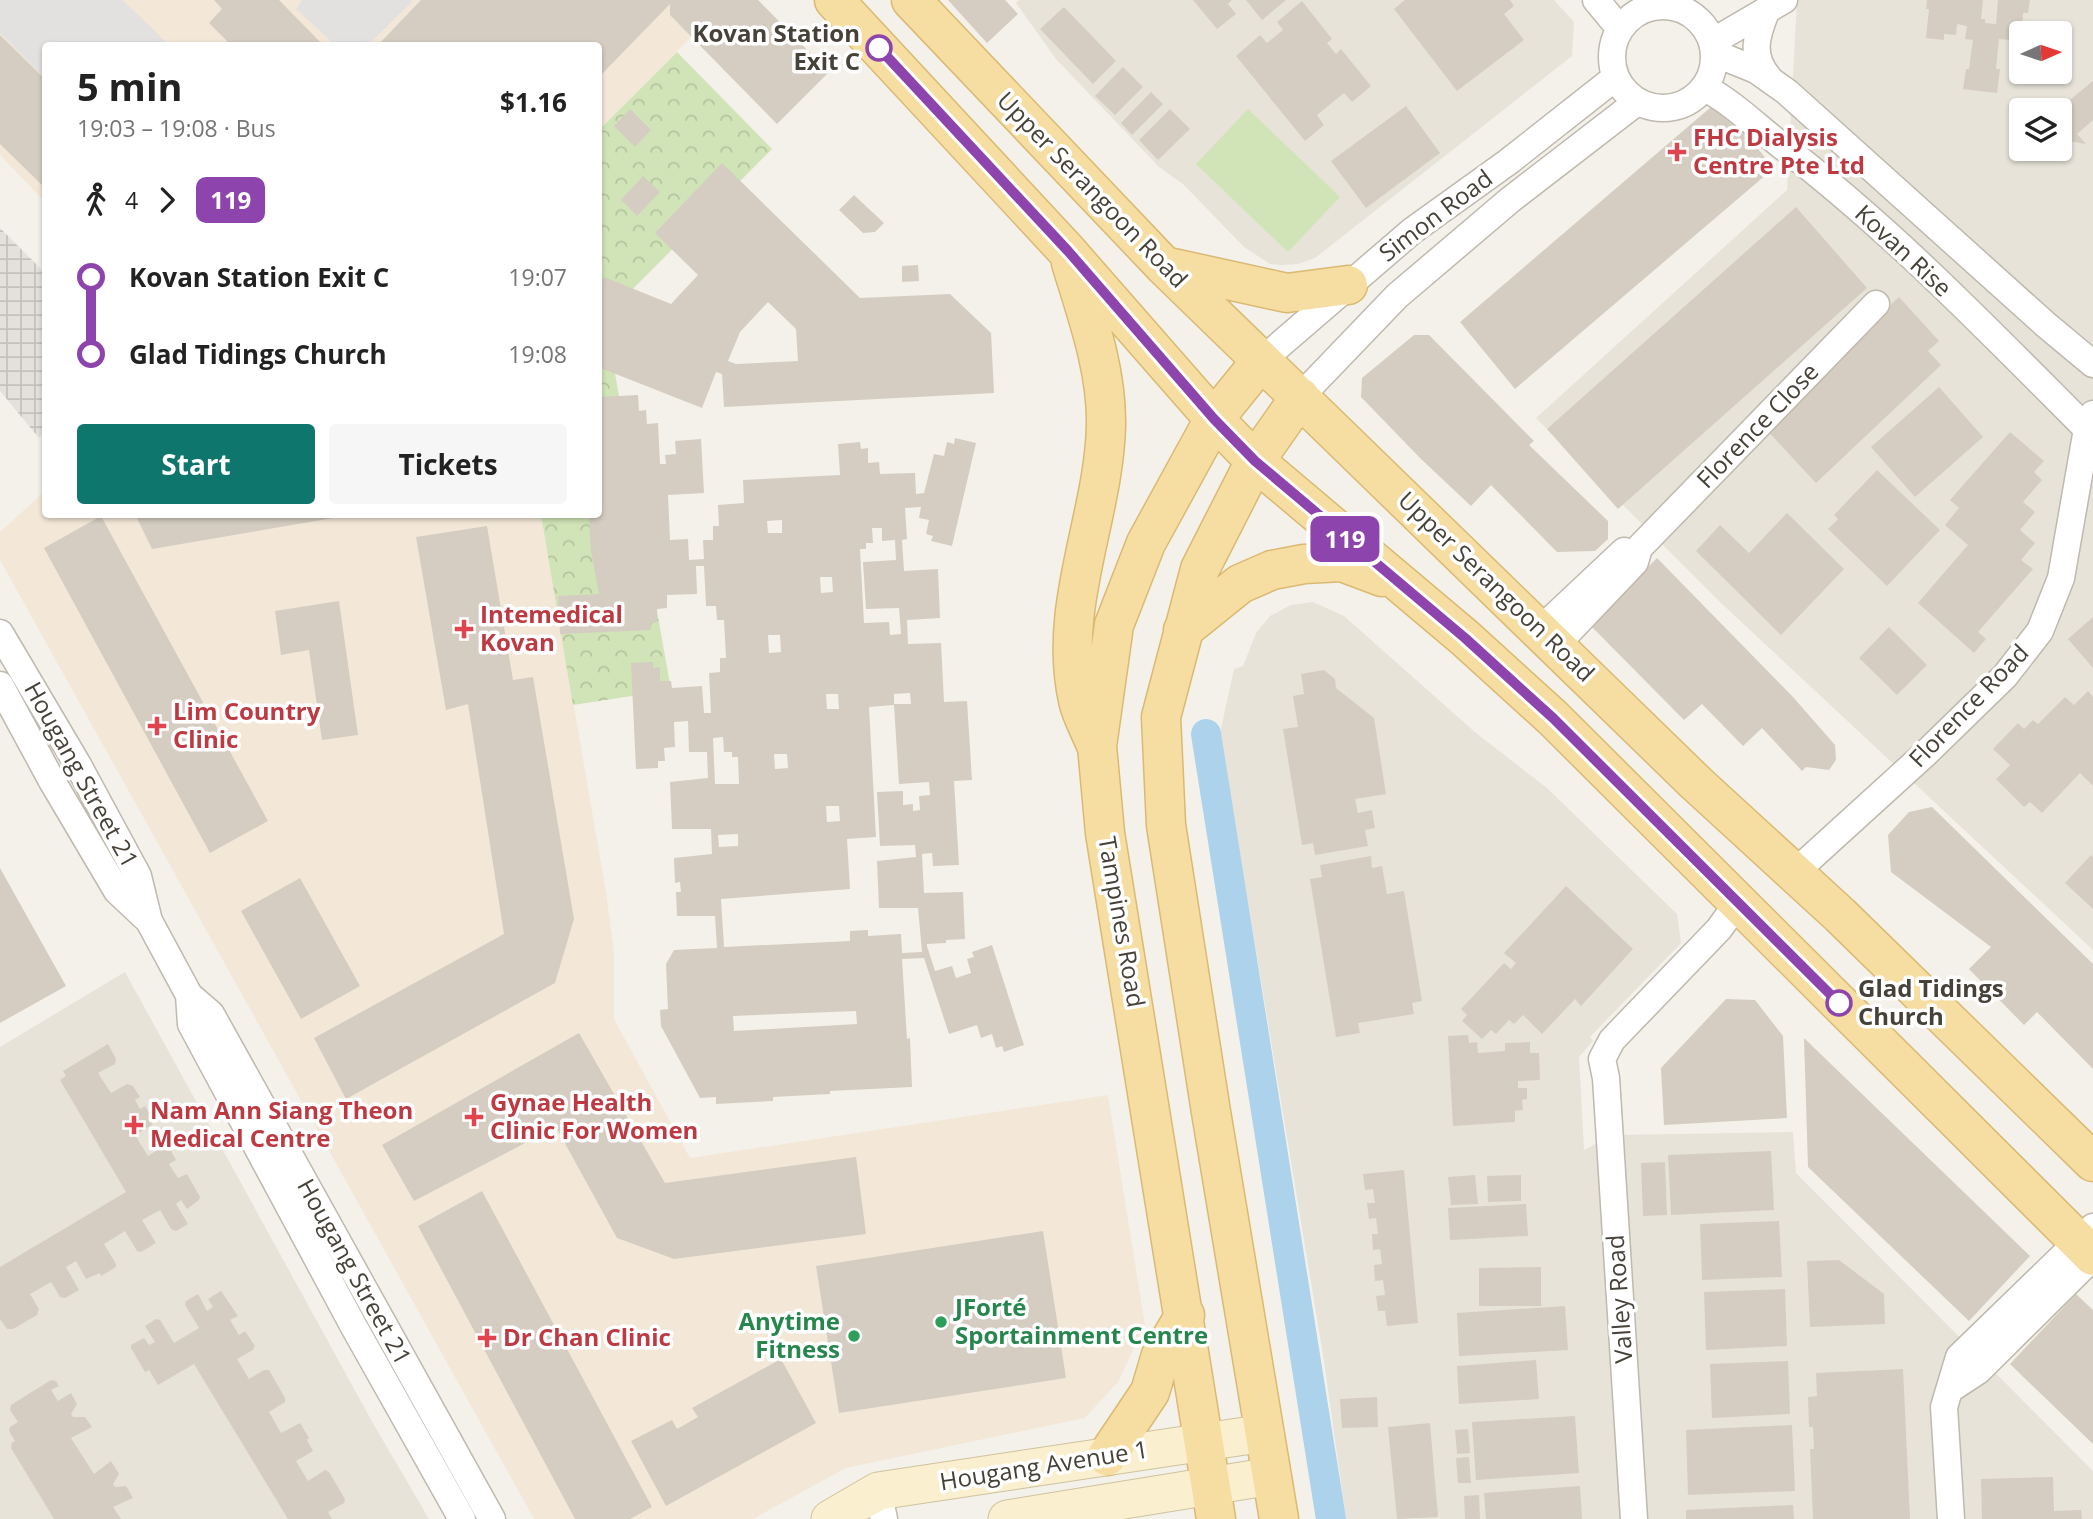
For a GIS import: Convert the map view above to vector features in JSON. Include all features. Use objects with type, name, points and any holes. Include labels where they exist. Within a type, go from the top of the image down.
[{"type":"main road","points":[[834,0],[1068,251],[1214,419],[1255,461],[1465,638],[1553,718],[2089,1245]]},
{"type":"main road","name":"Upper Serangoon Road","points":[[911,0],[1164,266],[1696,783],[1840,915],[2093,1162]]},
{"type":"main road","points":[[1068,251],[1094,340],[1106,399],[1101,475],[1079,579],[1072,649],[1078,702],[1097,747]]},
{"type":"main road","points":[[1164,266],[1287,293],[1348,285]]},
{"type":"main road","name":"Tampines Road","points":[[1214,1502],[1105,833],[1097,747],[1114,625],[1146,543],[1214,419],[1261,361]]},
{"type":"main road","points":[[1279,1519],[1166,825],[1161,717],[1200,569],[1255,461],[1300,397]]},
{"type":"main road","points":[[1183,630],[1240,584],[1272,570],[1304,564],[1342,562],[1396,582]]},
{"type":"main road","points":[[1107,1456],[1150,1392],[1161,1355],[1185,1315]]},
{"type":"main road","name":"Hougang Avenue 1","points":[[830,1519],[881,1505],[1107,1456],[1265,1433]]},
{"type":"main road","name":"Hougang Avenue 1","points":[[1007,1519],[1214,1502],[1272,1476]]},
{"type":"street","points":[[1596,0],[1620,29]]},
{"type":"street","points":[[1660,3],[1688,12],[1698,19],[1713,47],[1713,68],[1705,88],[1686,103],[1670,108],[1653,108],[1637,102],[1625,92],[1616,78],[1612,51],[1620,29],[1633,15],[1660,3]]},
{"type":"street","points":[[1713,47],[1775,6]]},
{"type":"street","points":[[1769,78],[1760,65],[1755,46],[1756,38],[1775,6]]},
{"type":"street","name":"Kovan Rise","points":[[1713,47],[1769,78],[2093,364]]},
{"type":"street","name":"Simon Road","points":[[1261,361],[1412,231],[1508,162],[1616,78]]},
{"type":"street","name":"Kovan Rise","points":[[1705,88],[1724,98],[1817,173],[1908,252],[2090,422]]},
{"type":"street","name":"Simon Road","points":[[1300,397],[1397,296],[1510,200],[1637,102]]},
{"type":"street","name":"Florence Close","points":[[1548,638],[1625,550],[1639,548],[1876,303]]},
{"type":"street","name":"Florence Road","points":[[1794,874],[1925,754],[2005,676],[2039,631],[2061,578],[2086,482],[2090,422]]},
{"type":"street","name":"Hougang Street 21","points":[[0,633],[78,765],[138,876],[149,921],[189,995],[211,1014],[217,1024],[492,1519]]},
{"type":"street","name":"Hougang Street 21","points":[[0,685],[52,782],[117,891],[149,921]]},
{"type":"street","name":"Valley Road","points":[[1634,1519],[1606,1078],[1628,1042],[1745,929],[1751,914]]},
{"type":"street","name":"Hougang Street 21","points":[[189,995],[191,1024],[354,1328],[462,1519]]},
{"type":"street","points":[[1951,1519],[1944,1407],[1959,1357],[2089,1245]]},
{"type":"shaded area","points":[[0,0],[718,0],[721,7],[602,127],[602,42],[42,42],[42,199],[0,155]]},
{"type":"shaded area","points":[[0,0],[123,0],[166,42],[42,42],[42,75],[0,33]]},
{"type":"shaded area","points":[[302,0],[412,2],[371,42],[332,42],[296,9]]},
{"type":"shaded area","points":[[1019,0],[1554,0],[1574,22],[1572,56],[1315,258],[1298,264],[1270,264],[1244,247],[1183,184],[1159,167],[1056,59],[1016,3]]},
{"type":"shaded area","points":[[1797,0],[2093,0],[2093,950],[1722,604],[1536,418],[1787,190]]},
{"type":"shaded area","points":[[0,228],[42,270],[42,434],[39,438],[0,391]]},
{"type":"shaded area","points":[[42,494],[42,518],[542,518],[606,892],[614,951],[614,1019],[690,1158],[1108,1095],[1145,1325],[1118,1382],[1085,1418],[846,1468],[753,1519],[534,1519],[0,560],[0,532]]},
{"type":"shaded area","points":[[1313,602],[1344,616],[1476,733],[1547,788],[1677,914],[1681,943],[1590,1037],[1593,1041],[1579,1057],[1584,1150],[1613,1135],[1793,1132],[1796,1173],[2093,1471],[2093,1519],[1346,1519],[1324,1361],[1220,733],[1234,669],[1243,666],[1256,633],[1270,616],[1291,605]]},
{"type":"shaded area","points":[[125,972],[374,1425],[429,1519],[0,1519],[0,1047]]},
{"type":"green space","points":[[677,52],[772,149],[605,317],[671,690],[573,705],[542,518],[602,518],[602,127]]},
{"type":"green space","points":[[1248,109],[1340,197],[1288,252],[1196,164]]},
{"type":"building","points":[[214,0],[279,0],[320,42],[228,42],[209,23],[222,9]]},
{"type":"building","points":[[421,0],[758,0],[829,72],[777,124],[670,15],[670,4],[602,74],[602,42],[381,42]]},
{"type":"building","points":[[948,0],[1005,0],[1018,14],[987,43]]},
{"type":"building","points":[[1193,0],[1232,0],[1228,4],[1236,14],[1217,29]]},
{"type":"building","points":[[1246,0],[1286,0],[1262,20]]},
{"type":"building","points":[[1405,0],[1510,0],[1514,6],[1504,14],[1524,40],[1457,91],[1394,9]]},
{"type":"building","points":[[1927,0],[1983,0],[1981,19],[1985,19],[1985,23],[1996,24],[1998,0],[2030,0],[2028,13],[2023,13],[2022,21],[2009,21],[2009,40],[1999,39],[1996,69],[2000,69],[1997,93],[1963,89],[1973,40],[1965,39],[1967,26],[1957,24],[1956,35],[1944,34],[1944,40],[1926,38],[1929,9],[1926,9]]},
{"type":"building","points":[[1302,1],[1332,39],[1327,43],[1336,54],[1341,49],[1371,86],[1352,102],[1344,93],[1317,115],[1324,125],[1305,141],[1236,56],[1260,35],[1267,43],[1283,30],[1277,22]]},
{"type":"building","points":[[1064,7],[1116,61],[1093,84],[1040,29]]},
{"type":"building","points":[[0,35],[42,76],[42,185],[0,144]]},
{"type":"building","points":[[1123,67],[1143,87],[1115,115],[1095,96]]},
{"type":"building","points":[[2093,81],[2093,120],[2077,134],[2086,144],[2072,142],[2072,98]]},
{"type":"building","points":[[1151,92],[1163,104],[1132,135],[1121,123]]},
{"type":"building","points":[[1718,101],[1774,168],[1515,389],[1460,322]]},
{"type":"building","points":[[1406,106],[1440,153],[1366,208],[1331,161]]},
{"type":"building","points":[[630,109],[651,130],[635,147],[614,126]]},
{"type":"building","points":[[1170,109],[1190,129],[1158,160],[1139,140]]},
{"type":"building","points":[[722,163],[860,298],[950,294],[991,333],[994,393],[724,407],[722,374],[716,372],[702,408],[602,369],[604,277],[671,304],[698,275],[655,233]],"holes":[[[768,302],[796,329],[798,361],[736,364],[728,361],[740,332]]]},
{"type":"building","points":[[643,176],[660,192],[637,216],[621,200]]},
{"type":"building","points":[[854,195],[884,223],[875,232],[863,233],[839,210]]},
{"type":"building","points":[[1796,207],[1867,288],[1618,509],[1547,429]]},
{"type":"building","points":[[918,265],[919,281],[902,282],[902,266]]},
{"type":"building","points":[[1899,297],[1939,341],[1928,351],[1941,365],[1816,483],[1763,426]]},
{"type":"building","points":[[1414,335],[1429,335],[1534,441],[1529,445],[1608,521],[1608,539],[1595,551],[1557,552],[1491,485],[1471,506],[1361,397],[1362,378]]},
{"type":"building","points":[[1939,387],[1983,437],[1915,497],[1871,447]]},
{"type":"building","points":[[638,395],[639,411],[646,410],[647,424],[658,423],[660,464],[666,464],[665,455],[676,454],[675,441],[701,439],[704,493],[668,495],[670,540],[688,539],[689,560],[704,559],[703,540],[713,540],[713,526],[719,526],[718,505],[744,503],[743,480],[840,475],[838,444],[860,442],[861,449],[868,448],[868,463],[879,462],[880,474],[915,473],[916,494],[924,493],[934,454],[944,456],[947,442],[954,444],[955,438],[976,443],[952,546],[931,541],[933,536],[926,534],[929,520],[919,518],[921,507],[905,508],[907,539],[902,540],[904,571],[938,569],[940,618],[907,620],[908,644],[941,643],[944,702],[967,701],[972,780],[954,781],[959,865],[933,866],[932,853],[922,854],[924,893],[963,892],[965,939],[946,940],[946,943],[927,946],[935,971],[952,966],[956,978],[971,973],[967,959],[974,957],[972,952],[992,945],[1024,1045],[1004,1052],[1002,1046],[996,1048],[992,1034],[981,1038],[977,1025],[949,1034],[924,958],[902,959],[912,1087],[830,1091],[830,1094],[773,1097],[773,1101],[716,1104],[716,1097],[700,1098],[661,1026],[660,1010],[668,1009],[666,964],[674,950],[717,948],[715,916],[677,916],[676,892],[681,892],[680,882],[675,883],[674,858],[712,854],[711,829],[672,829],[670,782],[708,778],[707,752],[689,752],[688,721],[674,722],[675,747],[664,748],[665,761],[658,761],[658,768],[636,769],[631,663],[653,662],[653,668],[660,667],[660,681],[671,681],[672,688],[702,686],[704,713],[711,713],[709,673],[720,672],[720,658],[726,658],[724,620],[717,620],[716,606],[706,606],[704,566],[696,566],[697,594],[667,595],[667,608],[657,609],[657,623],[651,623],[651,630],[560,634],[558,596],[599,594],[591,551],[589,518],[602,518],[602,397]],"holes":[[[782,520],[782,533],[768,533],[767,521]],[[872,528],[882,528],[882,541],[895,540],[896,560],[863,562],[866,609],[899,608],[901,634],[890,635],[889,622],[864,623],[860,549],[866,549],[866,543],[873,543]],[[820,577],[832,577],[833,592],[821,593]],[[768,635],[780,635],[781,652],[769,653]],[[910,693],[911,704],[894,704],[894,694]],[[826,694],[838,694],[839,709],[827,709]],[[894,705],[899,784],[929,782],[930,795],[919,796],[920,810],[913,811],[913,804],[903,805],[903,791],[877,792],[880,846],[915,845],[916,857],[877,861],[879,908],[918,908],[922,952],[902,953],[901,934],[868,936],[868,930],[850,931],[850,941],[724,947],[721,899],[850,889],[847,839],[876,837],[869,707]],[[723,737],[724,752],[732,752],[732,757],[738,757],[739,784],[715,784],[713,738]],[[774,754],[787,754],[788,768],[775,769]],[[826,806],[839,806],[840,821],[827,822]],[[738,834],[738,846],[719,847],[718,835]],[[856,1011],[857,1024],[734,1031],[733,1016]]]},
{"type":"building","points":[[2010,432],[2044,461],[2034,472],[2042,480],[2023,502],[2035,512],[2020,530],[2035,543],[2021,560],[2033,569],[1978,632],[1986,639],[1974,653],[1918,603],[1968,545],[1945,525],[1959,508],[1950,500]]},
{"type":"building","points":[[1877,470],[1940,530],[1887,586],[1828,529],[1838,519],[1834,515]]},
{"type":"building","points":[[1787,513],[1844,569],[1781,635],[1696,551],[1720,525],[1749,553]]},
{"type":"building","points":[[97,518],[102,518],[268,821],[210,853],[44,548]]},
{"type":"building","points":[[137,518],[333,518],[152,549]]},
{"type":"building","points":[[487,526],[513,680],[533,677],[574,919],[555,983],[346,1099],[314,1038],[504,934],[468,704],[446,710],[416,537]]},
{"type":"building","points":[[1657,558],[1793,697],[1835,745],[1836,760],[1829,770],[1806,767],[1802,771],[1762,728],[1743,746],[1702,704],[1684,720],[1591,626]]},
{"type":"building","points":[[339,601],[358,735],[322,740],[309,650],[281,655],[275,611]]},
{"type":"building","points":[[2093,617],[2093,668],[2068,639]]},
{"type":"building","points":[[1889,627],[1927,665],[1897,695],[1859,658]]},
{"type":"building","points":[[1324,670],[1335,679],[1336,688],[1374,718],[1386,794],[1355,799],[1358,813],[1372,810],[1375,828],[1365,830],[1368,846],[1315,855],[1313,843],[1302,845],[1283,729],[1298,727],[1293,696],[1304,694],[1301,674]]},
{"type":"building","points":[[2088,691],[2093,697],[2093,786],[2080,773],[2042,813],[2030,802],[2024,807],[1996,779],[2010,765],[1993,749],[2018,723],[2024,729],[2033,720],[2038,724],[2065,697],[2074,705]]},
{"type":"building","points":[[1932,807],[2093,964],[2093,1069],[2037,1012],[2024,1025],[1969,969],[1991,947],[1891,872],[1888,835],[1909,812]]},
{"type":"building","points":[[2091,855],[2093,857],[2093,909],[2065,883]]},
{"type":"building","points":[[1371,856],[1372,868],[1382,866],[1387,894],[1404,891],[1422,1001],[1412,1003],[1414,1014],[1358,1023],[1360,1033],[1336,1037],[1310,879],[1322,877],[1320,865]]},
{"type":"building","points":[[0,868],[66,986],[0,1023]]},
{"type":"building","points":[[300,878],[360,986],[301,1019],[241,911]]},
{"type":"building","points":[[1566,886],[1633,949],[1581,1006],[1575,999],[1542,1034],[1523,1015],[1514,1024],[1509,1020],[1496,1034],[1491,1030],[1482,1039],[1462,1021],[1467,1015],[1461,1009],[1504,963],[1511,969],[1516,963],[1504,953]]},
{"type":"building","points":[[1726,999],[1755,1000],[1783,1036],[1787,1118],[1664,1125],[1661,1068]]},
{"type":"building","points":[[579,1033],[665,1183],[856,1157],[866,1234],[674,1259],[617,1238],[556,1127],[414,1201],[382,1145]]},
{"type":"building","points":[[1468,1035],[1469,1043],[1477,1042],[1478,1053],[1505,1051],[1505,1043],[1530,1042],[1530,1053],[1539,1053],[1540,1080],[1518,1081],[1518,1088],[1527,1088],[1527,1099],[1522,1100],[1523,1110],[1515,1111],[1515,1122],[1453,1126],[1448,1036]]},
{"type":"building","points":[[1804,1038],[2030,1256],[1969,1321],[1808,1167]]},
{"type":"building","points":[[108,1044],[116,1059],[115,1064],[98,1073],[111,1093],[127,1084],[133,1086],[140,1097],[135,1100],[140,1109],[145,1106],[153,1119],[152,1125],[135,1135],[148,1156],[164,1146],[169,1147],[176,1160],[169,1164],[178,1178],[187,1174],[200,1197],[199,1200],[187,1209],[181,1200],[176,1204],[188,1224],[176,1231],[171,1229],[160,1210],[142,1220],[156,1243],[141,1252],[137,1251],[125,1231],[104,1244],[116,1267],[101,1276],[100,1273],[86,1279],[76,1261],[66,1267],[79,1290],[65,1298],[60,1297],[51,1282],[30,1294],[39,1309],[37,1315],[13,1329],[7,1329],[0,1319],[0,1267],[126,1192],[60,1080],[66,1076],[63,1071]]},
{"type":"building","points":[[1771,1151],[1774,1210],[1671,1215],[1668,1155]]},
{"type":"building","points":[[1665,1162],[1667,1215],[1643,1216],[1641,1163]]},
{"type":"building","points":[[1404,1170],[1418,1323],[1387,1326],[1385,1311],[1378,1311],[1376,1296],[1385,1295],[1383,1280],[1375,1281],[1374,1265],[1382,1264],[1380,1249],[1373,1250],[1372,1234],[1378,1234],[1376,1218],[1369,1219],[1367,1203],[1375,1203],[1373,1189],[1365,1190],[1363,1174]]},
{"type":"building","points":[[1475,1175],[1478,1204],[1451,1205],[1448,1177]]},
{"type":"building","points":[[1521,1175],[1521,1201],[1488,1202],[1487,1176]]},
{"type":"building","points":[[482,1191],[652,1507],[630,1519],[575,1519],[418,1226]]},
{"type":"building","points":[[1526,1204],[1528,1236],[1450,1240],[1448,1208]]},
{"type":"building","points":[[1779,1221],[1782,1277],[1702,1280],[1700,1224]]},
{"type":"building","name":"JForté Sportainment Centre","points":[[1043,1231],[1066,1378],[839,1413],[816,1266]]},
{"type":"building","points":[[1839,1260],[1884,1294],[1885,1324],[1810,1327],[1807,1261]]},
{"type":"building","points":[[1541,1267],[1541,1306],[1479,1306],[1479,1268]]},
{"type":"building","points":[[1785,1289],[1787,1346],[1706,1350],[1704,1292]]},
{"type":"building","points":[[221,1291],[238,1316],[230,1320],[239,1335],[245,1331],[255,1346],[237,1359],[249,1379],[269,1370],[285,1398],[285,1402],[269,1412],[281,1433],[300,1423],[309,1438],[307,1440],[313,1451],[296,1461],[308,1481],[325,1470],[329,1472],[345,1499],[344,1503],[328,1512],[332,1519],[288,1519],[194,1364],[158,1385],[149,1370],[145,1372],[131,1348],[131,1345],[144,1338],[149,1345],[155,1342],[145,1326],[156,1319],[160,1320],[174,1343],[199,1328],[185,1305],[186,1301],[198,1294],[207,1311],[213,1307],[208,1299]]},
{"type":"building","points":[[2076,1294],[2093,1310],[2093,1444],[2010,1364]]},
{"type":"building","points":[[1565,1306],[1568,1350],[1459,1356],[1457,1313]]},
{"type":"building","points":[[781,1359],[816,1423],[666,1506],[631,1441],[672,1420],[677,1429],[698,1417],[692,1408]]},
{"type":"building","points":[[1536,1360],[1539,1399],[1459,1404],[1457,1366]]},
{"type":"building","points":[[1788,1361],[1790,1414],[1712,1418],[1710,1364]]},
{"type":"building","points":[[1903,1369],[1910,1519],[1813,1519],[1810,1449],[1814,1449],[1813,1427],[1809,1427],[1808,1397],[1817,1396],[1816,1373]]},
{"type":"building","points":[[51,1380],[56,1381],[59,1386],[51,1390],[58,1401],[71,1393],[77,1404],[71,1414],[73,1417],[85,1417],[92,1427],[71,1438],[94,1474],[111,1461],[119,1474],[113,1484],[115,1487],[126,1486],[133,1498],[113,1507],[121,1519],[54,1519],[11,1448],[15,1441],[9,1431],[10,1427],[18,1422],[10,1410],[11,1405]]},
{"type":"building","points":[[1377,1397],[1378,1427],[1342,1428],[1340,1399]]},
{"type":"building","points":[[1575,1416],[1579,1473],[1476,1480],[1472,1422]]},
{"type":"building","points":[[1430,1423],[1438,1517],[1397,1519],[1388,1427]]},
{"type":"building","points":[[1792,1425],[1795,1491],[1688,1495],[1686,1430]]},
{"type":"building","points":[[1468,1429],[1470,1453],[1457,1454],[1455,1430]]},
{"type":"building","points":[[1469,1457],[1471,1483],[1458,1483],[1456,1458]]},
{"type":"building","points":[[2053,1477],[2054,1511],[2081,1510],[2082,1519],[1982,1519],[1981,1479]]},
{"type":"building","points":[[1580,1486],[1582,1519],[1486,1519],[1484,1493]]},
{"type":"building","points":[[1479,1495],[1480,1519],[1465,1519],[1464,1496]]},
{"type":"building","points":[[1793,1505],[1794,1519],[1686,1519],[1686,1510]]},
{"type":"waterway","points":[[1206,734],[1331,1519]]},
{"type":"bus line","name":"119","points":[[879,48],[1068,251],[1214,419],[1255,461],[1465,638],[1553,718],[1839,1003]]},
{"type":"place","name":"Kovan Station Exit C","points":[[879,48]]},
{"type":"place","name":"FHC Dialysis Centre Pte Ltd","points":[[1677,152]]},
{"type":"place","name":"Intemedical Kovan","points":[[464,629]]},
{"type":"place","name":"Lim Country Clinic","points":[[157,726]]},
{"type":"place","name":"Glad Tidings Church","points":[[1839,1003]]},
{"type":"place","name":"Gynae Health Clinic For Women","points":[[474,1117]]},
{"type":"place","name":"Nam Ann Siang Theon Medical Centre","points":[[134,1125]]},
{"type":"place","name":"JForté Sportainment Centre","points":[[941,1322]]},
{"type":"place","name":"Anytime Fitness","points":[[854,1336]]},
{"type":"place","name":"Dr Chan Clinic","points":[[487,1338]]}]
